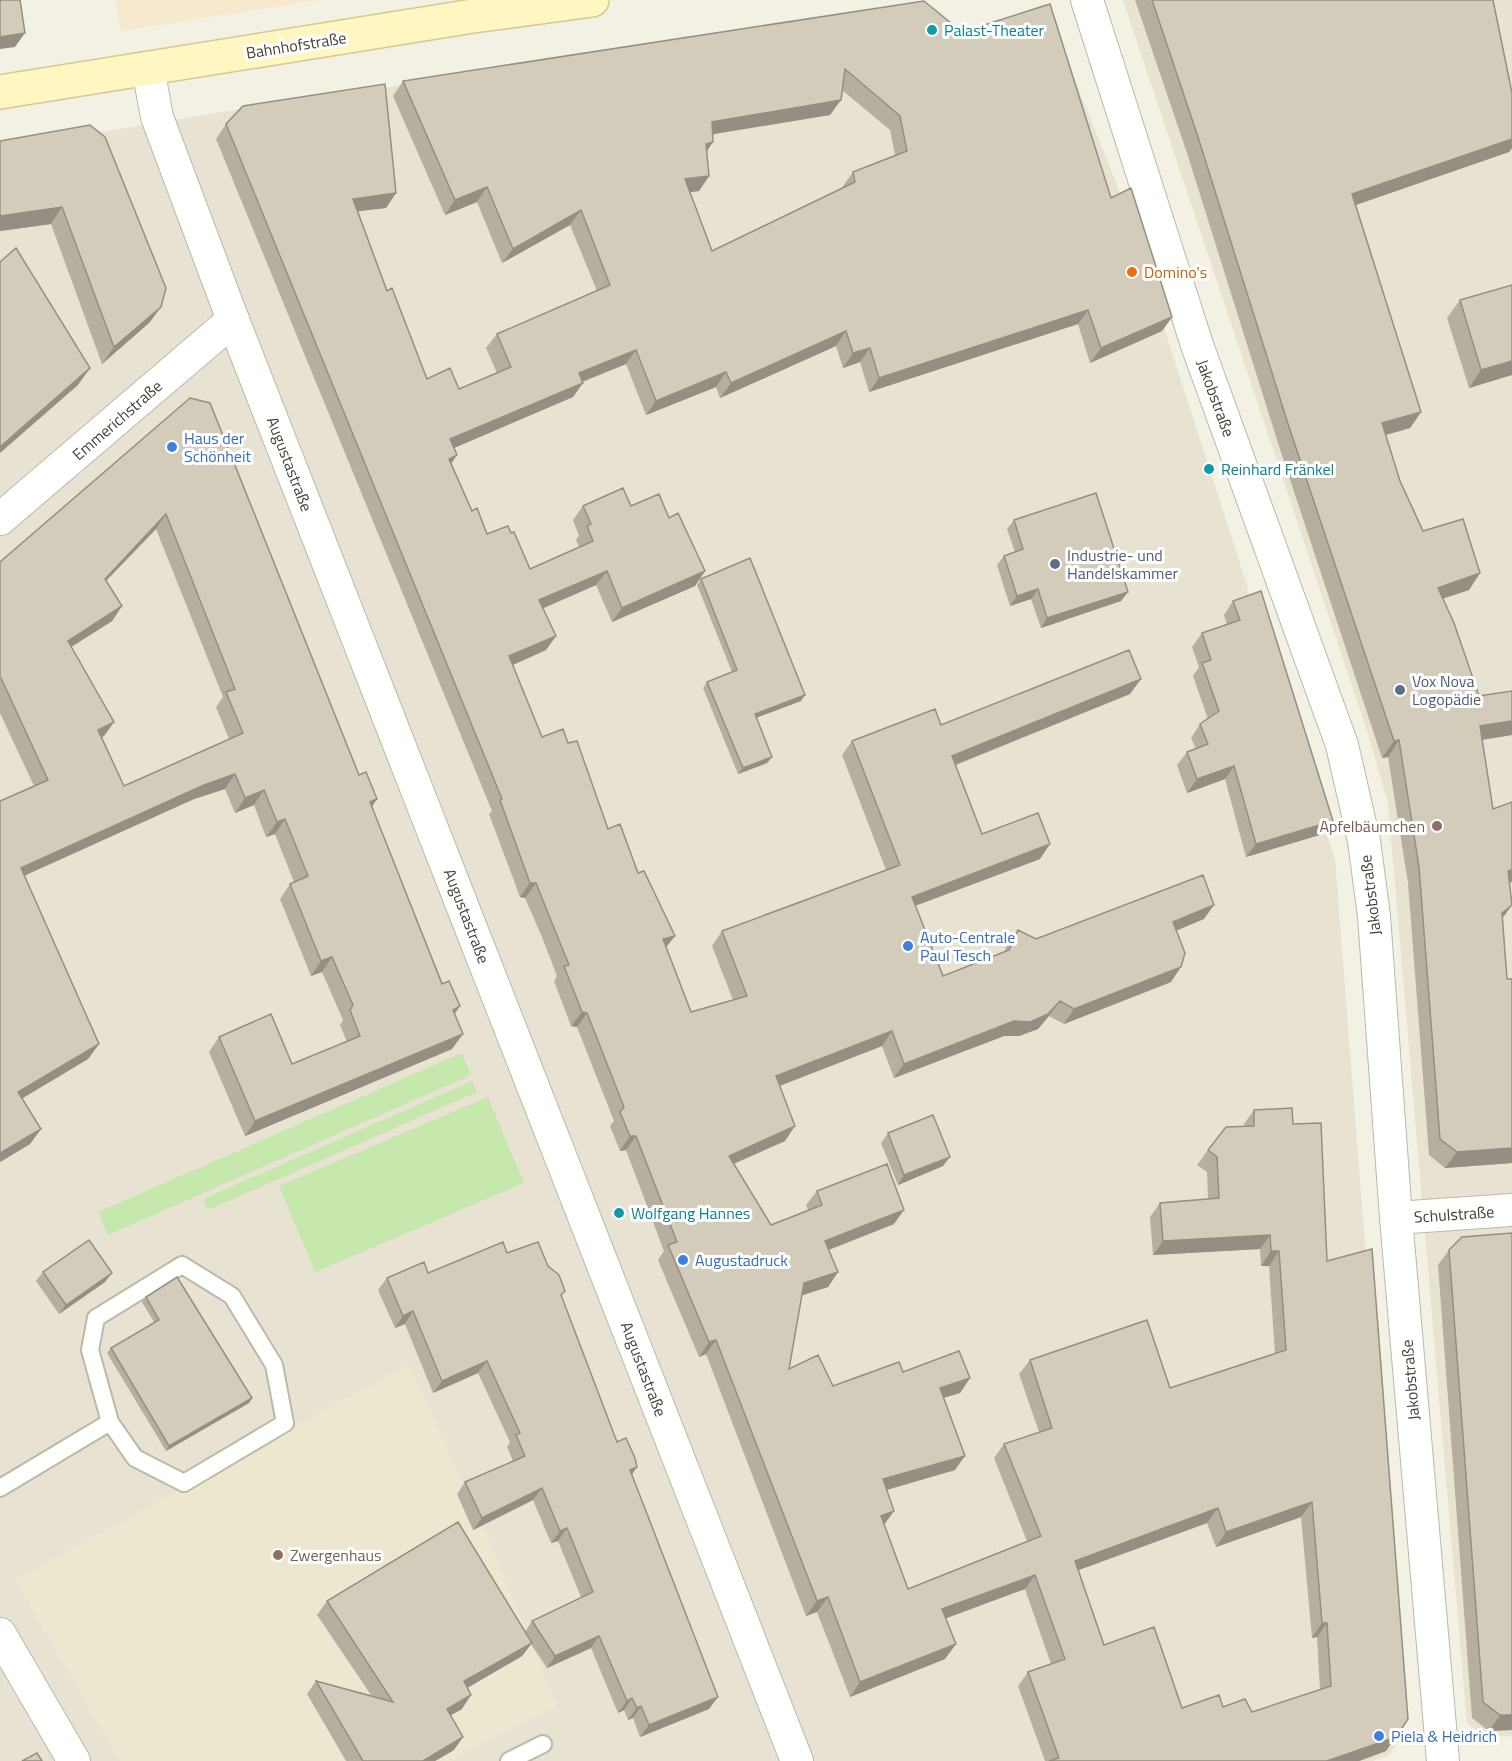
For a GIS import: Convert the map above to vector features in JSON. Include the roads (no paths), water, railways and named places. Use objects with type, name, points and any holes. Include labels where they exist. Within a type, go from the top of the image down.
[{"type":"main road","name":"Bahnhofstraße","points":[[0,92],[473,16],[592,0]]},
{"type":"street","name":"Jakobstraße","points":[[1087,0],[1197,345],[1342,745],[1364,841],[1374,916],[1396,1218],[1443,1761]]},
{"type":"street","name":"Augustastraße","points":[[148,68],[157,117],[233,320],[797,1761]]},
{"type":"street","name":"Emmerichstraße","points":[[0,519],[233,320]]},
{"type":"street","name":"Schulstraße","points":[[1396,1218],[1512,1210]]},
{"type":"street","points":[[0,1634],[74,1761]]},
{"type":"lane","points":[[182,1265],[232,1296],[274,1365],[285,1423],[184,1483],[135,1458],[110,1422],[90,1350],[96,1318],[182,1265]]},
{"type":"lane","points":[[0,1488],[110,1422]]},
{"type":"lane","points":[[509,1761],[543,1744]]},
{"type":"place","name":"Palast-Theater","points":[[932,30]]},
{"type":"place","name":"Domino's","points":[[1132,272]]},
{"type":"place","name":"Haus der Schönheit","points":[[172,447]]},
{"type":"place","name":"Reinhard Fränkel","points":[[1209,469]]},
{"type":"place","name":"Industrie- und Handelskammer","points":[[1055,564]]},
{"type":"place","name":"Vox Nova Logopädie","points":[[1400,690]]},
{"type":"place","name":"Apfelbäumchen","points":[[1437,826]]},
{"type":"place","name":"Auto-Centrale Paul Tesch","points":[[908,946]]},
{"type":"place","name":"Wolfgang Hannes","points":[[619,1213]]},
{"type":"place","name":"Augustadruck","points":[[683,1260]]},
{"type":"place","name":"Zwergenhaus","points":[[278,1555]]},
{"type":"place","name":"Piela & Heidrich","points":[[1379,1736]]}]
